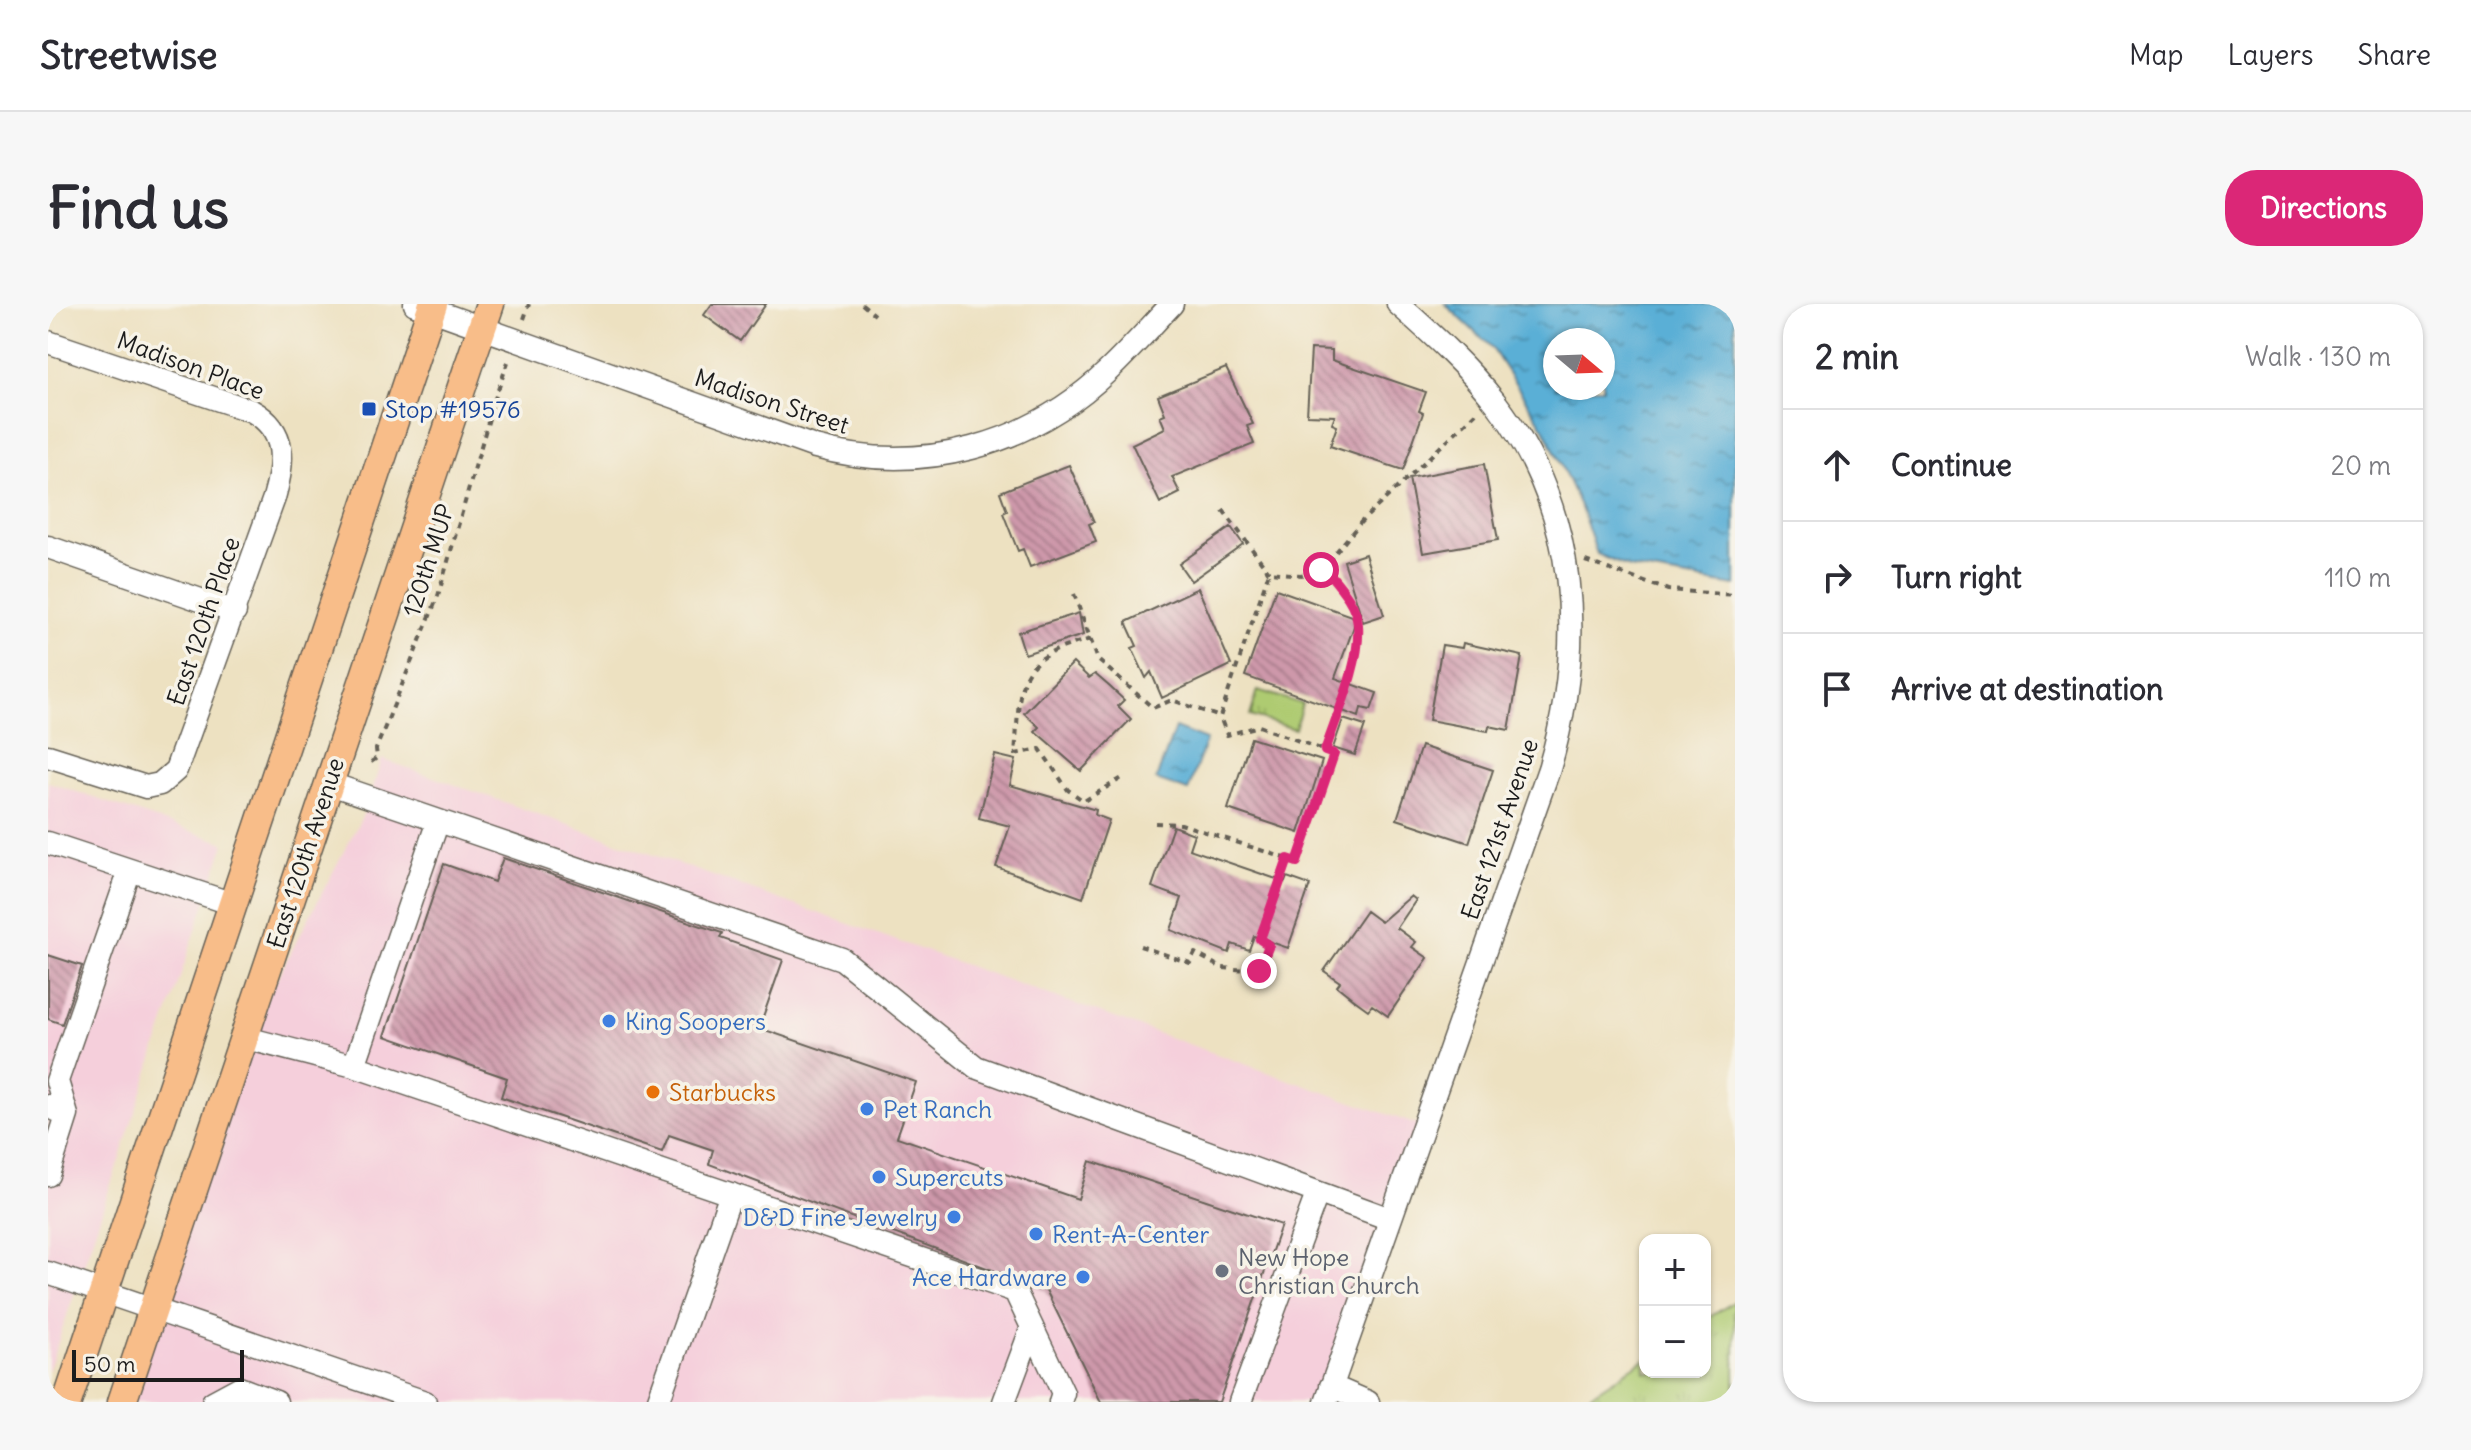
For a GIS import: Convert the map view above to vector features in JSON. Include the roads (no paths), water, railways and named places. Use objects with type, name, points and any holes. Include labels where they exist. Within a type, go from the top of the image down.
[{"type":"main road","points":[[67,1402],[233,904],[426,306]]},
{"type":"main road","name":"East 120th Avenue","points":[[122,1402],[487,315]]},
{"type":"street","name":"Madison Street","points":[[426,306],[487,315],[815,447],[860,457],[905,458],[942,457],[975,449],[1046,417],[1108,371],[1172,304]]},
{"type":"street","name":"East 121st Avenue","points":[[1328,1394],[1561,729],[1571,671],[1573,609],[1564,554],[1544,489],[1507,419],[1463,363],[1398,304]]},
{"type":"street","name":"Madison Place","points":[[48,342],[252,411],[277,434],[282,468]]},
{"type":"street","name":"East 120th Place","points":[[48,756],[130,785],[146,787],[160,784],[182,760],[282,468]]},
{"type":"street","points":[[48,547],[235,612]]},
{"type":"street","points":[[328,783],[842,959],[976,1067],[1390,1219]]},
{"type":"street","points":[[354,1066],[438,821]]},
{"type":"street","points":[[48,843],[129,873],[233,904]]},
{"type":"street","points":[[48,1175],[57,1110],[52,1080],[129,873]]},
{"type":"street","points":[[246,1038],[354,1066],[1015,1291],[1063,1393],[1060,1402]]},
{"type":"street","points":[[658,1402],[731,1194]]},
{"type":"street","points":[[1240,1402],[1317,1194]]},
{"type":"street","points":[[48,1273],[417,1401]]},
{"type":"street","points":[[1004,1402],[1032,1327]]},
{"type":"street","points":[[213,1402],[239,1388],[276,1402]]},
{"type":"street","points":[[1328,1394],[1368,1402]]},
{"type":"water","points":[[1445,304],[1735,304],[1735,586],[1630,568],[1597,554],[1581,508],[1544,428],[1492,348]]},
{"type":"water","points":[[1175,728],[1206,740],[1188,791],[1156,780]]},
{"type":"place","name":"Stop #19576","points":[[369,409]]},
{"type":"place","name":"King Soopers","points":[[609,1021]]},
{"type":"place","name":"Starbucks","points":[[653,1092]]},
{"type":"place","name":"Pet Ranch","points":[[867,1109]]},
{"type":"place","name":"Supercuts","points":[[879,1177]]},
{"type":"place","name":"D&D Fine Jewelry","points":[[954,1217]]},
{"type":"place","name":"Rent-A-Center","points":[[1036,1234]]},
{"type":"place","name":"New Hope Christian Church","points":[[1222,1271]]},
{"type":"place","name":"Ace Hardware","points":[[1083,1277]]}]
